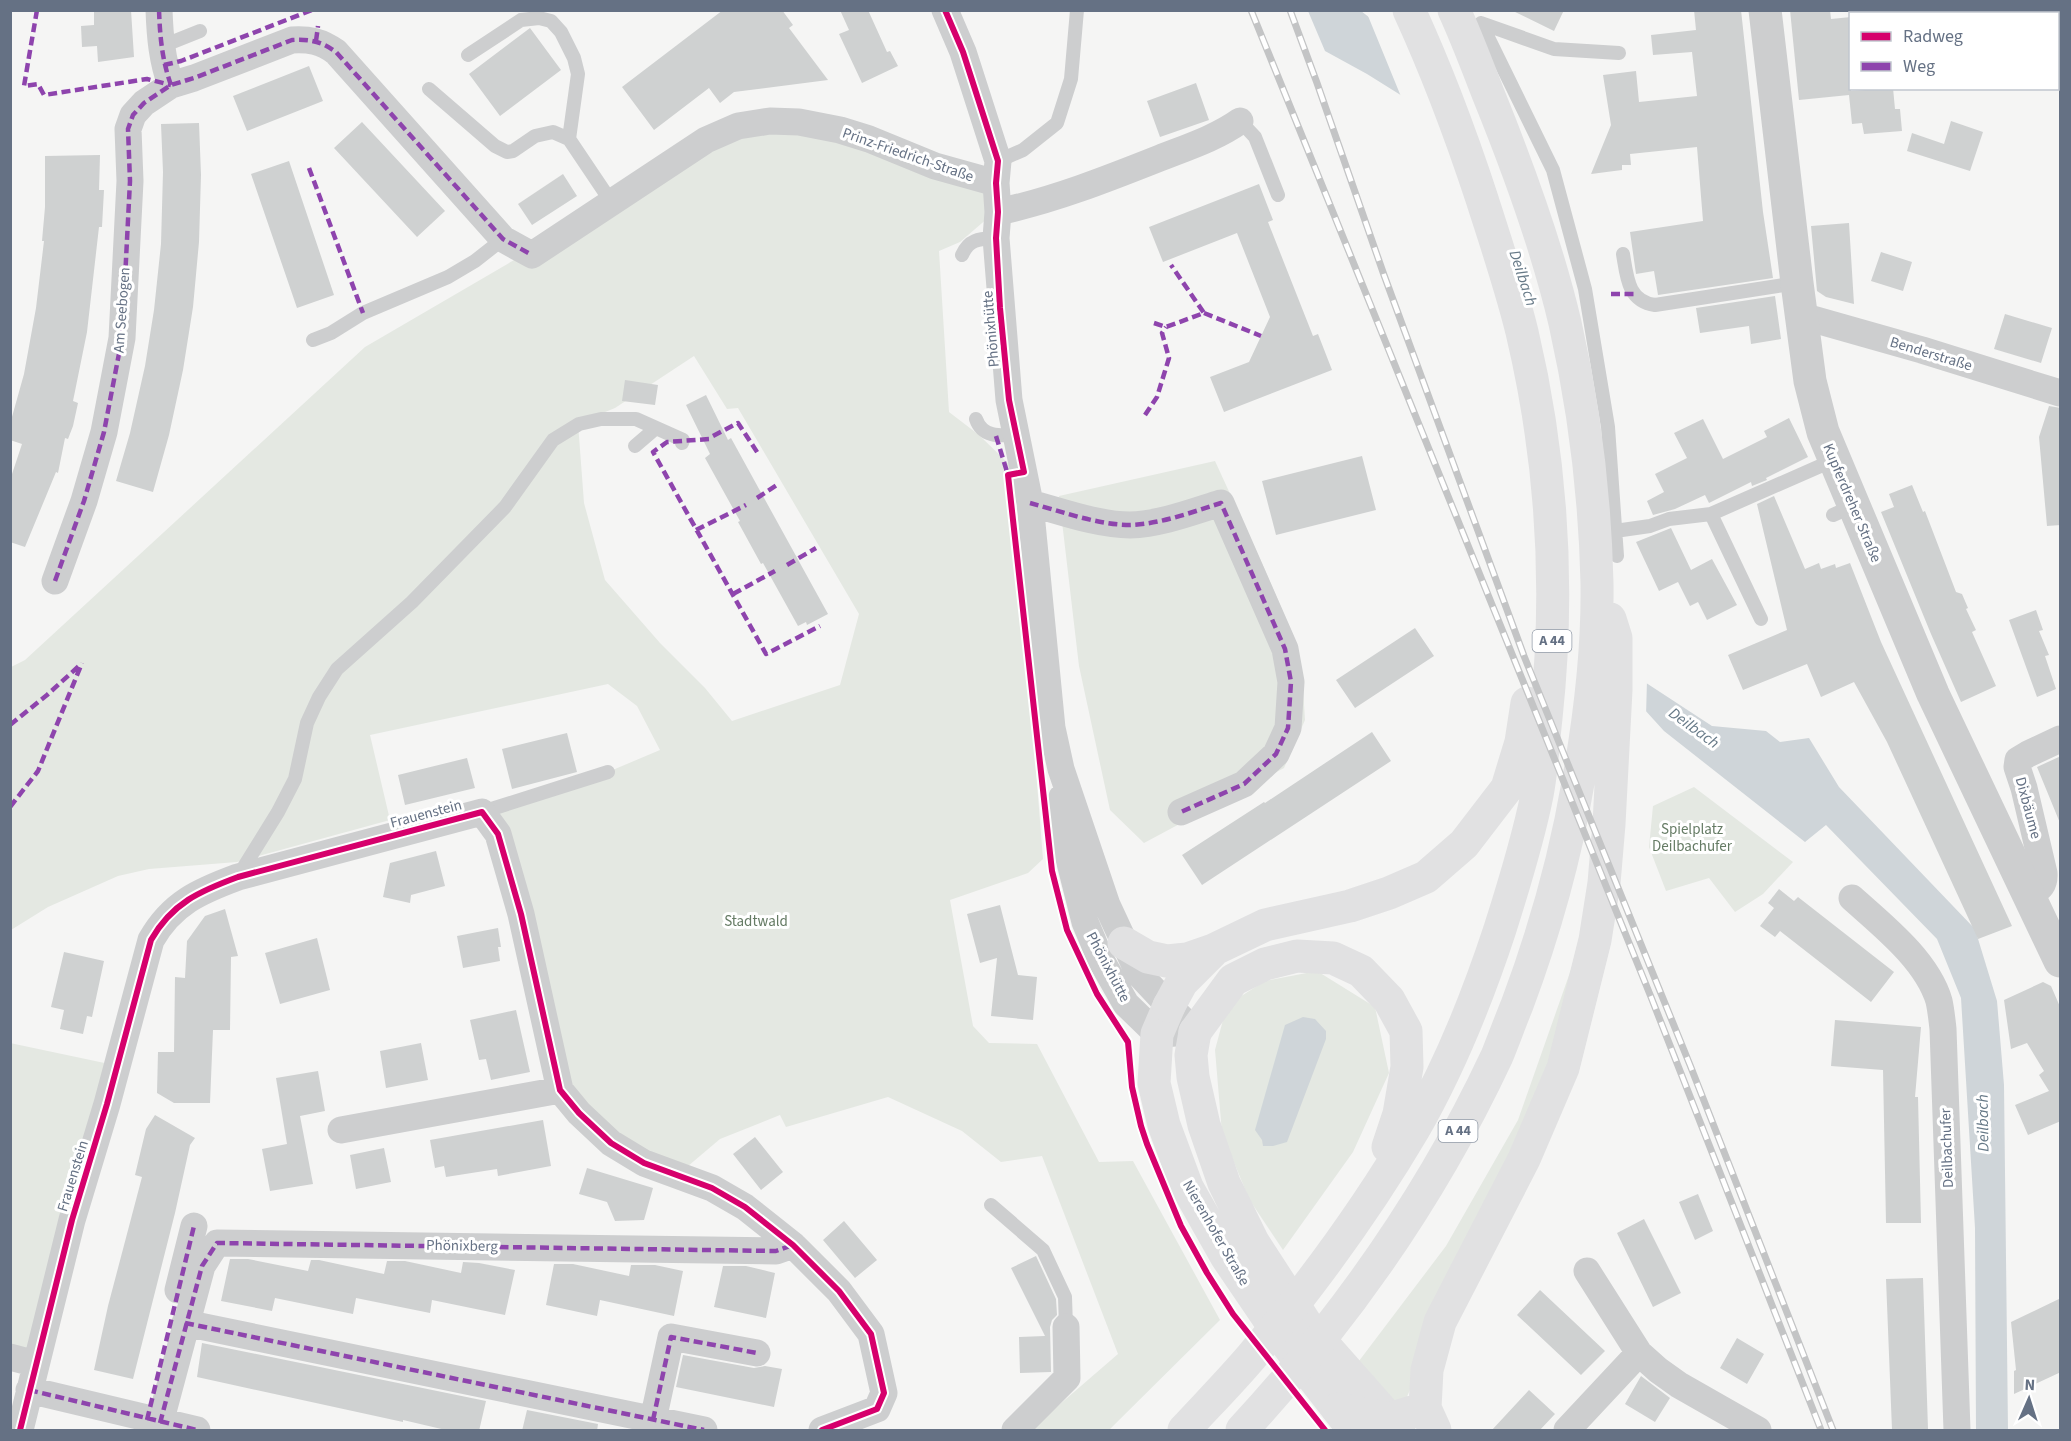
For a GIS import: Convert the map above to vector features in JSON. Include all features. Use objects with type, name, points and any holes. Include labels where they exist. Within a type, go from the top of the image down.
[{"type":"main road","points":[[1124,944],[1148,957],[1167,961],[1187,959],[1213,950],[1265,925],[1350,906],[1389,893],[1426,877],[1523,790],[1521,742],[1530,682],[1534,536],[1549,488],[1537,407],[1522,331],[1500,255],[1468,156],[1409,10]]},
{"type":"main road","name":"A 44","points":[[1242,1431],[1277,1391],[1371,1273],[1400,1230],[1454,1138],[1498,1054],[1545,925],[1572,819],[1586,737],[1592,687],[1597,585],[1591,490],[1579,402],[1564,322],[1543,244],[1508,143],[1454,10]]},
{"type":"main road","points":[[1346,1420],[1397,1428],[1430,1419],[1427,1370],[1440,1322],[1524,1160],[1563,1068],[1595,940],[1604,883],[1609,824],[1616,690],[1616,638],[1597,585]]},
{"type":"main road","name":"A 44","points":[[1184,1431],[1251,1356],[1309,1283],[1370,1200],[1416,1125],[1458,1038],[1488,966],[1511,893],[1523,790]]},
{"type":"main road","points":[[1163,1020],[1182,982],[1213,950]]},
{"type":"main road","points":[[1195,1032],[1233,980],[1264,964],[1297,956],[1333,958],[1361,970],[1389,1000],[1406,1031],[1407,1067],[1399,1114],[1370,1200]]},
{"type":"main road","name":"Nierenhofer Straße","points":[[1163,1020],[1154,1083],[1164,1125],[1187,1187],[1226,1256],[1279,1334],[1346,1420]]},
{"type":"main road","name":"Nierenhofer Straße","points":[[1195,1032],[1191,1055],[1193,1077],[1204,1125],[1224,1183],[1253,1242],[1308,1327],[1397,1428]]},
{"type":"street","points":[[159,10],[160,43],[171,85]]},
{"type":"street","points":[[945,10],[963,52],[997,172]]},
{"type":"street","name":"Kupferdreher Straße","points":[[1765,10],[1810,381],[1823,432],[1834,460],[1843,511],[2061,961]]},
{"type":"street","name":"Am Seebogen","points":[[56,581],[84,501],[104,432],[122,338],[129,181],[128,129],[133,115],[144,103],[171,85],[195,78],[292,40],[306,39],[326,45],[336,52],[503,238],[532,255]]},
{"type":"street","name":"Prinz-Friedrich-Straße","points":[[532,255],[706,140],[738,126],[771,121],[799,122],[840,130],[869,139],[935,166],[997,172]]},
{"type":"street","points":[[998,212],[1107,184],[1222,133],[1240,121]]},
{"type":"street","name":"Phönixhütte","points":[[997,172],[996,238],[1009,400],[1030,503],[1052,728],[1061,769],[1107,905],[1163,1020]]},
{"type":"street","name":"Benderstraße","points":[[1802,316],[2061,393]]},
{"type":"street","points":[[1030,503],[1096,520],[1130,525],[1167,519],[1221,503],[1285,649],[1291,682],[1288,728],[1276,754],[1244,784],[1181,812]]},
{"type":"street","name":"Dixbäume","points":[[2029,896],[2041,888],[2045,881],[2017,767],[2018,760],[2061,739]]},
{"type":"street","name":"Phönixhütte","points":[[1061,769],[1064,839],[1085,922],[1101,960],[1126,1004],[1195,1032]]},
{"type":"street","name":"Frauenstein","points":[[20,1431],[29,1390],[23,1361],[72,1220],[107,1104],[151,940],[159,925],[177,906],[200,892],[238,877],[482,812],[498,834],[521,914],[560,1090],[579,1113],[610,1143],[644,1163],[712,1188],[745,1207],[793,1245],[839,1291],[871,1334],[884,1393],[877,1409],[822,1431]]},
{"type":"street","name":"Deilbachufer","points":[[1852,898],[1896,938],[1919,965],[1938,1000],[1943,1029],[1957,1431]]},
{"type":"street","points":[[341,1130],[560,1090]]},
{"type":"street","points":[[154,1421],[194,1226]]},
{"type":"street","name":"Phönixberg","points":[[154,1421],[202,1266],[217,1243],[776,1251],[793,1245]]},
{"type":"street","points":[[1587,1271],[1639,1353],[1679,1385],[1758,1431]]},
{"type":"street","points":[[185,1323],[704,1431]]},
{"type":"street","points":[[1015,1431],[1067,1378],[1066,1327]]},
{"type":"street","points":[[653,1420],[671,1336],[757,1353]]},
{"type":"street","points":[[1567,1431],[1639,1353]]},
{"type":"street","points":[[29,1390],[197,1431]]},
{"type":"lane","points":[[997,172],[1057,123],[1071,79],[1077,10]]},
{"type":"lane","points":[[468,55],[521,20],[539,18],[551,21],[566,41],[579,74],[569,139]]},
{"type":"lane","points":[[1617,556],[1608,427],[1585,289],[1553,170],[1481,23],[1554,49],[1619,53]]},
{"type":"lane","points":[[160,43],[170,42],[200,31]]},
{"type":"lane","points":[[429,88],[495,146],[507,152],[513,151],[535,136],[553,132],[569,139],[612,203]]},
{"type":"lane","points":[[1240,121],[1254,137],[1278,195]]},
{"type":"lane","points":[[314,340],[332,333],[363,313],[448,276],[475,261],[503,238]]},
{"type":"lane","points":[[962,255],[966,246],[975,241],[996,238]]},
{"type":"lane","points":[[1623,254],[1631,288],[1637,300],[1643,304],[1655,305],[1797,283]]},
{"type":"lane","points":[[238,877],[278,812],[295,779],[307,723],[319,697],[338,669],[412,602],[498,514],[553,440],[579,424],[601,419],[636,419],[682,442]]},
{"type":"lane","points":[[976,419],[978,426],[986,433],[996,436],[1016,435]]},
{"type":"lane","points":[[635,446],[656,428]]},
{"type":"lane","points":[[1615,531],[1650,526],[1670,519],[1711,514],[1834,460]]},
{"type":"lane","points":[[1711,514],[1761,620]]},
{"type":"lane","name":"Frauenstein","points":[[482,812],[608,772]]},
{"type":"lane","points":[[991,1205],[1043,1250],[1065,1297],[1066,1327]]},
{"type":"green space","name":"Stadtwald","points":[[772,123],[976,180],[996,211],[960,242],[939,251],[949,412],[979,435],[1012,467],[1043,859],[1028,873],[950,900],[973,1026],[989,1043],[1037,1044],[1099,1162],[1133,1161],[1220,1320],[1109,1430],[1030,1430],[1118,1354],[1042,1156],[1001,1162],[962,1131],[888,1097],[786,1127],[780,1115],[720,1139],[681,1172],[645,1160],[562,1086],[486,812],[615,769],[660,750],[637,706],[608,684],[370,735],[390,820],[237,862],[149,869],[118,876],[48,907],[11,930],[11,667],[25,660],[365,347],[545,242],[700,140]],"holes":[[[694,356],[727,409],[738,408],[859,614],[840,685],[732,721],[705,688],[660,643],[605,580],[584,503],[578,423],[615,408]]]},
{"type":"green space","points":[[1215,461],[1296,642],[1302,672],[1305,720],[1284,768],[1144,843],[1110,810],[1079,666],[1059,496]]},
{"type":"green space","name":"Spielplatz Deilbachufer","points":[[1694,787],[1793,862],[1763,894],[1735,912],[1709,878],[1666,891],[1649,847],[1653,806]]},
{"type":"green space","points":[[1580,944],[1552,1065],[1406,1399],[1397,1403],[1386,1395],[1359,1361],[1446,1246],[1518,1120]]},
{"type":"green space","points":[[1317,971],[1375,1007],[1389,1073],[1353,1152],[1283,1250],[1249,1199],[1222,1133],[1215,1050],[1227,1005],[1265,981]]},
{"type":"green space","points":[[10,1043],[114,1065],[35,1361],[11,1354]]},
{"type":"water","name":"Deilbach","points":[[1308,11],[1361,11],[1383,28],[1452,68],[1580,505],[1634,675],[1712,726],[1766,731],[1780,742],[1809,738],[1839,787],[1975,929],[1997,1001],[2004,1085],[2008,1430],[1976,1430],[1975,1228],[1961,998],[1937,939],[1826,825],[1805,842],[1664,731],[1584,643],[1537,366],[1446,147],[1415,104],[1325,51]]},
{"type":"water","points":[[1303,1017],[1315,1019],[1326,1031],[1326,1039],[1287,1142],[1263,1146],[1255,1130],[1285,1025]]},
{"type":"pier","points":[[1366,11],[1385,25],[1454,66],[1492,145],[1561,360],[1583,504],[1637,673],[1647,680],[1646,716],[1581,644],[1534,367],[1443,149],[1413,106],[1402,99]]},
{"type":"building","points":[[94,10],[131,10],[134,57],[98,62],[97,46],[82,47],[81,26],[94,25]]},
{"type":"building","points":[[723,10],[782,10],[793,25],[789,28],[828,80],[734,92],[720,103],[709,88],[654,130],[622,87]]},
{"type":"building","points":[[840,10],[868,10],[887,52],[890,51],[898,66],[862,83],[839,34],[849,30]]},
{"type":"building","points":[[1511,10],[1564,10],[1554,31]]},
{"type":"building","points":[[1694,10],[1741,10],[1763,212],[1773,278],[1658,295],[1654,271],[1636,274],[1630,232],[1703,221],[1697,147],[1630,154],[1631,165],[1622,165],[1622,170],[1591,174],[1611,125],[1603,75],[1636,71],[1639,102],[1697,96],[1692,52],[1653,55],[1651,35],[1696,30]]},
{"type":"building","points":[[1790,10],[1830,10],[1831,19],[1849,17],[1849,90],[1893,90],[1895,109],[1900,109],[1902,131],[1864,134],[1862,123],[1852,124],[1849,95],[1799,100]]},
{"type":"building","points":[[530,28],[561,70],[500,116],[469,74]]},
{"type":"building","points":[[309,66],[323,101],[247,131],[233,96]]},
{"type":"building","points":[[1196,83],[1209,120],[1160,137],[1147,101]]},
{"type":"building","points":[[1951,121],[1983,132],[1970,171],[1907,151],[1912,133],[1944,144]]},
{"type":"building","points":[[362,122],[445,211],[417,237],[334,148]]},
{"type":"building","points":[[199,123],[201,175],[199,242],[193,307],[169,435],[153,492],[116,481],[130,433],[145,366],[154,310],[161,244],[163,172],[161,124]]},
{"type":"building","points":[[100,155],[99,190],[104,190],[102,227],[99,227],[87,332],[73,401],[78,403],[73,426],[68,439],[65,438],[58,473],[56,472],[25,547],[10,542],[10,480],[22,444],[10,440],[10,424],[24,374],[36,308],[44,241],[42,241],[45,156]]},
{"type":"building","points":[[289,161],[334,295],[297,308],[251,174]]},
{"type":"building","points":[[563,174],[577,196],[532,225],[518,204]]},
{"type":"building","points":[[1259,184],[1273,220],[1268,222],[1313,336],[1318,334],[1332,370],[1224,412],[1210,377],[1249,362],[1270,317],[1237,233],[1163,262],[1149,227]]},
{"type":"building","points":[[1849,223],[1854,304],[1826,297],[1817,291],[1811,226]]},
{"type":"building","points":[[1881,252],[1912,262],[1903,291],[1871,281]]},
{"type":"building","points":[[1775,296],[1781,339],[1751,344],[1749,326],[1700,333],[1696,308]]},
{"type":"building","points":[[2005,314],[2052,328],[2041,363],[1994,349]]},
{"type":"building","points":[[625,380],[658,385],[655,405],[622,401]]},
{"type":"building","points":[[706,395],[728,440],[731,438],[828,614],[807,625],[806,622],[798,626],[763,563],[761,564],[705,458],[710,454],[686,405]]},
{"type":"building","points":[[2049,406],[2061,408],[2061,525],[2047,526],[2039,437]]},
{"type":"building","points":[[1789,418],[1808,457],[1766,478],[1767,480],[1752,486],[1751,482],[1709,503],[1705,495],[1675,509],[1653,515],[1647,501],[1664,492],[1655,474],[1687,458],[1674,433],[1703,419],[1723,459],[1767,437],[1764,431]]},
{"type":"building","points":[[1362,456],[1376,510],[1276,535],[1262,481]]},
{"type":"building","points":[[1912,485],[1923,512],[1925,511],[1956,592],[1962,594],[1968,608],[1966,609],[1976,630],[1972,632],[1996,686],[1961,702],[1881,512],[1894,507],[1889,494]]},
{"type":"building","points":[[1774,496],[1805,569],[1819,563],[1821,569],[1835,564],[1836,568],[1850,563],[1881,642],[2012,926],[1978,939],[1887,742],[1854,682],[1821,697],[1807,664],[1743,690],[1728,655],[1787,630],[1757,504]]},
{"type":"building","points":[[1671,528],[1691,570],[1712,559],[1737,605],[1707,620],[1698,602],[1690,606],[1678,582],[1659,591],[1636,542]]},
{"type":"building","points":[[2036,610],[2043,630],[2039,631],[2049,655],[2045,656],[2056,689],[2037,697],[2009,620]]},
{"type":"building","points":[[1415,628],[1434,656],[1355,708],[1336,680]]},
{"type":"building","points":[[1372,732],[1391,761],[1202,885],[1182,855]]},
{"type":"building","points":[[567,733],[577,772],[512,789],[502,749]]},
{"type":"building","points":[[2061,756],[2061,823],[2060,823],[2037,767]]},
{"type":"building","points":[[467,758],[475,788],[405,805],[398,775]]},
{"type":"building","points":[[436,851],[445,886],[411,895],[410,903],[383,897],[390,863]]},
{"type":"building","points":[[1779,889],[1794,901],[1798,897],[1894,972],[1871,1002],[1780,931],[1775,937],[1760,926],[1774,908],[1768,903]]},
{"type":"building","points":[[1000,905],[1018,975],[1037,977],[1033,1020],[991,1016],[997,958],[980,963],[967,914]]},
{"type":"building","points":[[225,909],[238,956],[231,957],[230,1030],[213,1030],[210,1103],[174,1103],[157,1093],[158,1052],[174,1052],[175,977],[185,978],[187,941],[205,916]]},
{"type":"building","points":[[498,928],[501,947],[498,947],[500,961],[463,968],[457,936]]},
{"type":"building","points":[[317,938],[330,990],[280,1004],[265,953]]},
{"type":"building","points":[[64,952],[104,961],[92,1017],[87,1016],[83,1034],[60,1029],[64,1010],[51,1007]]},
{"type":"building","points":[[2043,982],[2051,986],[2061,1009],[2061,1121],[2028,1135],[2015,1105],[2049,1091],[2039,1075],[2044,1071],[2027,1043],[2011,1049],[2004,1000]]},
{"type":"building","points":[[516,1010],[530,1072],[491,1080],[486,1059],[479,1060],[470,1020]]},
{"type":"building","points":[[1835,1020],[1921,1027],[1915,1097],[1918,1097],[1921,1223],[1886,1223],[1883,1070],[1831,1066]]},
{"type":"building","points":[[421,1043],[428,1080],[386,1088],[380,1051]]},
{"type":"building","points":[[318,1071],[325,1111],[300,1116],[313,1184],[270,1191],[262,1149],[287,1144],[276,1078]]},
{"type":"building","points":[[155,1115],[195,1138],[190,1145],[133,1379],[94,1370],[108,1306],[142,1177],[135,1175],[146,1129]]},
{"type":"building","points":[[543,1120],[551,1166],[498,1176],[497,1169],[446,1177],[444,1166],[435,1168],[430,1140]]},
{"type":"building","points":[[755,1137],[783,1172],[761,1190],[733,1154]]},
{"type":"building","points":[[384,1148],[391,1182],[356,1189],[350,1155]]},
{"type":"building","points":[[587,1168],[653,1188],[644,1220],[615,1221],[607,1202],[579,1194]]},
{"type":"building","points":[[1698,1194],[1713,1231],[1695,1240],[1679,1202]]},
{"type":"building","points":[[1644,1219],[1681,1293],[1653,1307],[1617,1233]]},
{"type":"building","points":[[844,1221],[877,1260],[855,1278],[823,1240]]},
{"type":"building","points":[[1036,1256],[1056,1299],[1057,1315],[1050,1327],[1051,1372],[1020,1373],[1019,1337],[1045,1336],[1011,1268]]},
{"type":"building","points":[[230,1259],[248,1259],[308,1271],[311,1260],[319,1260],[384,1274],[387,1261],[405,1261],[461,1273],[463,1262],[515,1270],[505,1315],[432,1300],[430,1313],[356,1298],[353,1314],[275,1298],[272,1311],[221,1301]]},
{"type":"building","points":[[554,1264],[573,1264],[629,1276],[631,1265],[655,1265],[683,1271],[674,1316],[600,1300],[597,1316],[546,1305]]},
{"type":"building","points":[[723,1266],[746,1266],[775,1273],[766,1318],[714,1307]]},
{"type":"building","points":[[1923,1278],[1928,1429],[1892,1430],[1886,1279]]},
{"type":"building","points":[[1540,1290],[1605,1351],[1581,1375],[1517,1315]]},
{"type":"building","points":[[2061,1298],[2061,1372],[2014,1394],[2014,1371],[2016,1370],[2011,1322]]},
{"type":"building","points":[[1737,1338],[1764,1354],[1747,1384],[1720,1368]]},
{"type":"building","points":[[202,1343],[486,1401],[479,1431],[450,1431],[403,1420],[403,1422],[197,1377]]},
{"type":"building","points":[[683,1355],[754,1368],[765,1366],[782,1369],[774,1407],[676,1387]]},
{"type":"building","points":[[1641,1376],[1670,1398],[1655,1422],[1625,1404]]},
{"type":"building","points":[[1529,1390],[1555,1414],[1539,1431],[1491,1431]]},
{"type":"building","points":[[527,1410],[598,1424],[597,1431],[522,1431]]},
{"type":"railway","points":[[1251,10],[1651,997],[1821,1430]]},
{"type":"railway","points":[[1290,10],[1384,275],[1524,656],[1690,1065],[1833,1430]]},
{"type":"marked path","points":[[37,10],[24,86],[38,84],[44,95],[147,79],[171,85]]},
{"type":"marked path","points":[[159,10],[165,67],[171,85]]},
{"type":"marked path","points":[[164,65],[181,61],[312,10]]},
{"type":"marked path","points":[[316,41],[318,26]]},
{"type":"marked path","points":[[55,581],[84,501],[104,432],[122,338],[130,181],[128,129],[133,115],[144,103],[171,85],[292,40],[309,40],[320,43],[336,52],[503,239],[532,255]]},
{"type":"marked path","points":[[309,168],[363,313]]},
{"type":"marked path","points":[[1154,323],[1166,327],[1204,313],[1171,265]]},
{"type":"marked path","points":[[1611,294],[1634,294]]},
{"type":"marked path","points":[[1204,313],[1261,336]]},
{"type":"marked path","points":[[1145,415],[1157,397],[1169,358],[1162,333],[1166,327]]},
{"type":"marked path","points":[[713,436],[738,423],[759,455]]},
{"type":"marked path","points":[[996,436],[1008,475]]},
{"type":"marked path","points":[[709,439],[667,442],[653,452],[766,654],[820,626]]},
{"type":"marked path","points":[[757,498],[777,485]]},
{"type":"marked path","points":[[1030,503],[1092,520],[1130,525],[1165,520],[1221,503],[1285,649],[1291,682],[1288,728],[1276,754],[1244,784],[1181,812]]},
{"type":"marked path","points":[[696,530],[746,505]]},
{"type":"marked path","points":[[787,565],[816,548]]},
{"type":"marked path","points":[[733,594],[775,571]]},
{"type":"marked path","points":[[10,807],[38,771],[82,663]]},
{"type":"marked path","points":[[10,725],[80,665]]},
{"type":"marked path","points":[[147,1420],[194,1226]]},
{"type":"marked path","points":[[160,1423],[202,1266],[217,1243],[776,1251],[793,1245]]},
{"type":"marked path","points":[[185,1323],[704,1430]]},
{"type":"marked path","points":[[653,1420],[671,1337],[757,1353]]},
{"type":"marked path","points":[[29,1390],[197,1430]]},
{"type":"cycle path","points":[[945,10],[963,52],[998,161],[996,238],[1000,308],[1009,400],[1024,472],[1008,475],[1052,871],[1067,930],[1097,994],[1128,1042],[1132,1087],[1141,1126],[1181,1226],[1233,1314],[1325,1430]]},
{"type":"cycle path","points":[[20,1430],[72,1220],[107,1104],[151,940],[159,927],[178,907],[199,893],[238,877],[482,812],[498,834],[521,914],[560,1090],[579,1113],[611,1143],[644,1163],[712,1188],[745,1207],[793,1245],[839,1291],[871,1334],[884,1393],[877,1409],[822,1430]]}]
